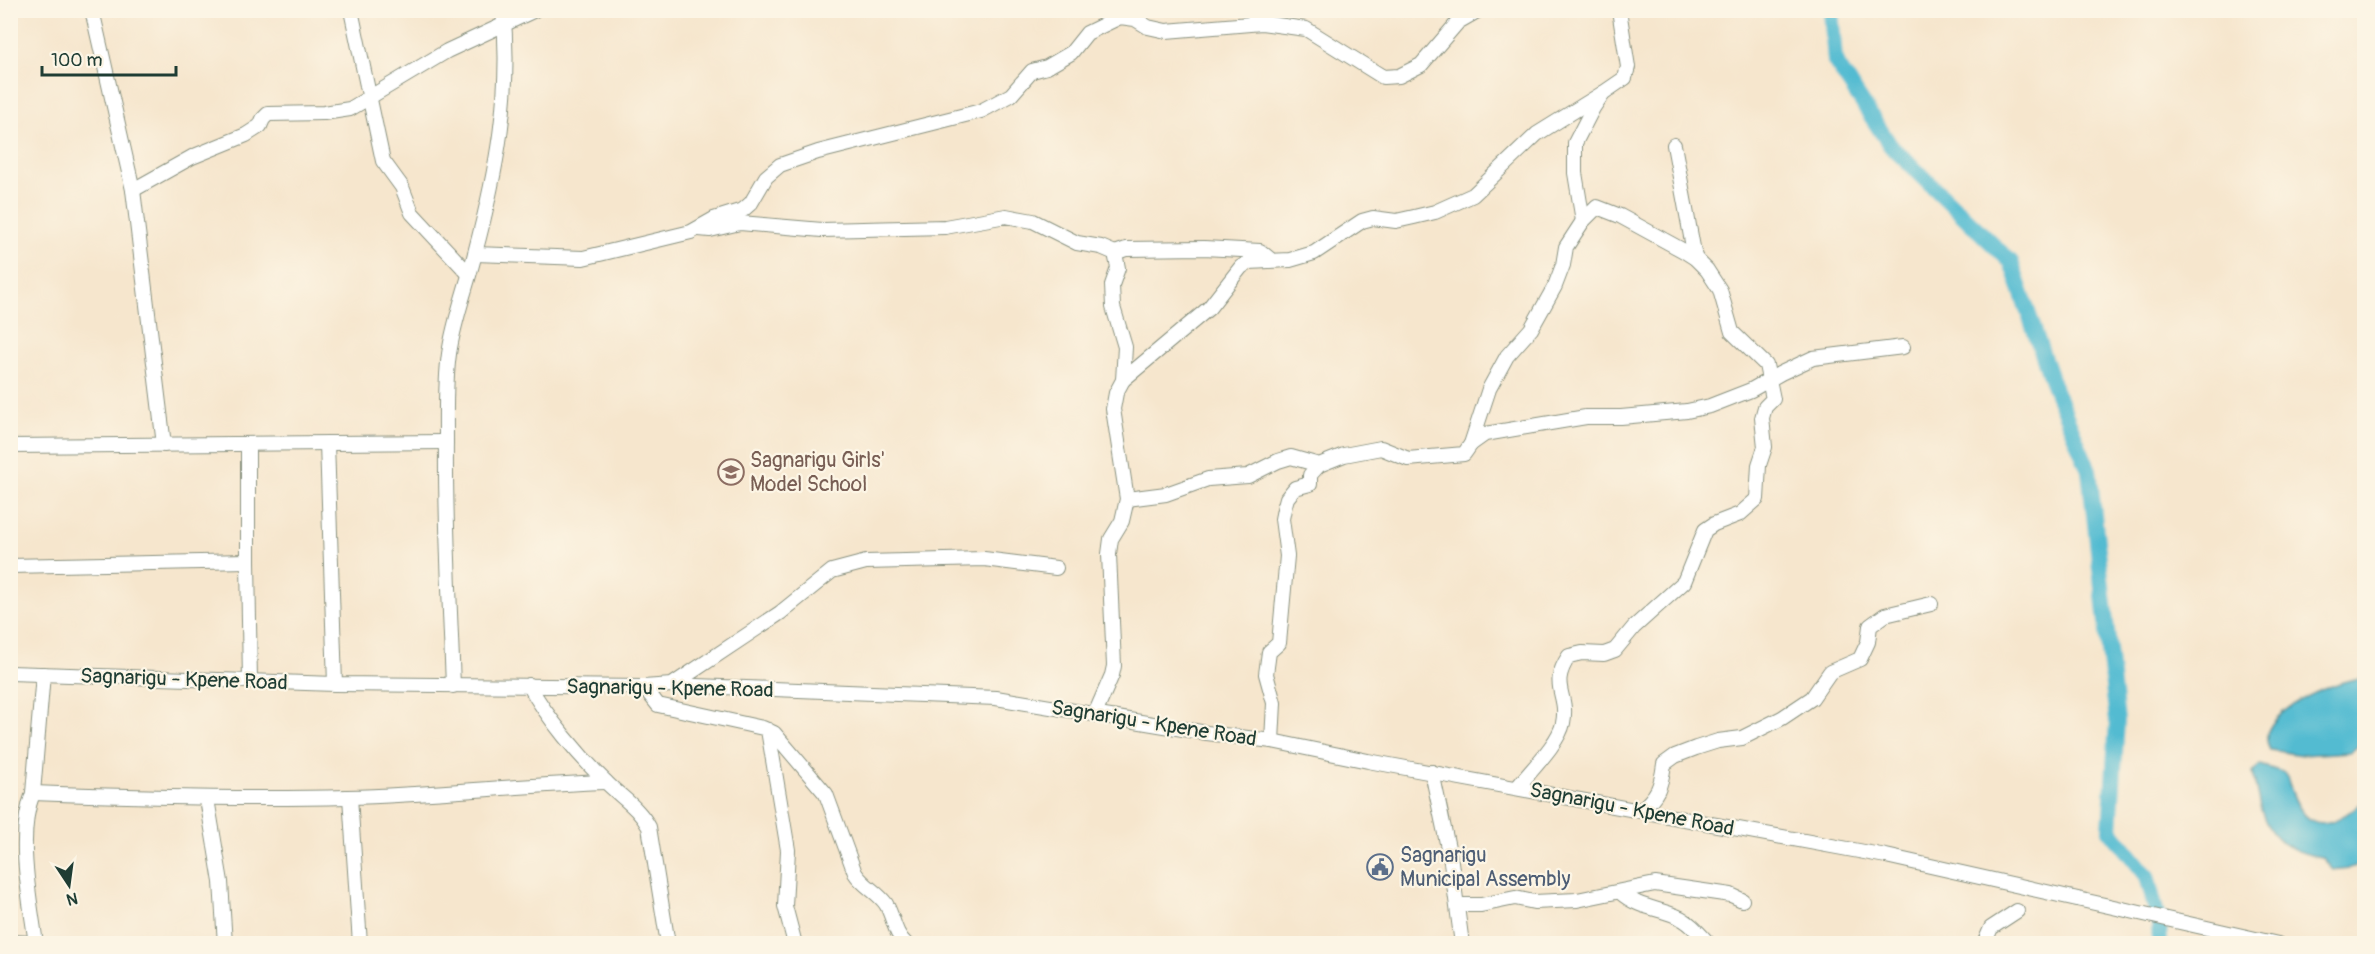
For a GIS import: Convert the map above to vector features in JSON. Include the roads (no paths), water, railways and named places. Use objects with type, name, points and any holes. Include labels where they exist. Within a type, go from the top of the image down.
[{"type":"street","points":[[92,10],[133,190],[164,446]]},
{"type":"street","points":[[351,10],[383,162],[402,187],[412,213],[469,274]]},
{"type":"street","points":[[133,190],[199,154],[246,135],[260,126],[268,114],[342,112],[368,99],[504,18],[535,10]]},
{"type":"street","points":[[475,254],[583,258],[619,251],[697,229],[714,219],[743,210],[751,203],[766,177],[780,165],[818,152],[981,111],[1011,95],[1032,71],[1047,67],[1071,53],[1088,33],[1120,17],[1135,19],[1148,27],[1166,31],[1262,23],[1306,29],[1383,77],[1400,75],[1421,65],[1458,22],[1479,10]]},
{"type":"street","points":[[1095,714],[1114,666],[1109,554],[1111,539],[1122,521],[1127,500],[1113,409],[1116,393],[1123,380],[1209,308],[1241,267],[1249,262],[1290,260],[1314,253],[1362,221],[1373,218],[1396,221],[1435,212],[1473,195],[1538,134],[1625,78],[1628,67],[1619,10]]},
{"type":"street","points":[[453,686],[445,484],[449,355],[459,304],[475,254],[495,164],[504,109],[506,80],[504,18]]},
{"type":"street","points":[[1583,221],[1575,173],[1575,143],[1593,108],[1604,93]]},
{"type":"street","points":[[1674,145],[1695,258]]},
{"type":"street","points":[[1272,741],[1274,703],[1266,674],[1269,652],[1279,643],[1287,556],[1282,519],[1287,498],[1295,488],[1310,484],[1310,475],[1319,465],[1344,455],[1381,448],[1408,459],[1464,454],[1471,444],[1489,389],[1507,356],[1531,329],[1563,265],[1566,247],[1583,221],[1598,207],[1606,209],[1695,258],[1716,282],[1732,332],[1766,365],[1773,399],[1765,407],[1762,418],[1765,447],[1759,465],[1757,499],[1740,514],[1705,530],[1684,582],[1634,627],[1615,650],[1604,654],[1582,653],[1569,656],[1560,669],[1558,678],[1564,709],[1563,725],[1551,745],[1517,788]]},
{"type":"street","points":[[697,229],[710,230],[740,223],[822,230],[945,227],[1006,216],[1033,222],[1077,243],[1101,247],[1114,254],[1118,268],[1112,285],[1113,308],[1125,347],[1123,380]]},
{"type":"street","points":[[1114,254],[1126,249],[1204,248],[1260,251],[1271,260]]},
{"type":"street","points":[[1471,444],[1485,434],[1586,417],[1621,417],[1687,411],[1710,406],[1770,380],[1812,358],[1903,347]]},
{"type":"street","points":[[10,446],[446,442]]},
{"type":"street","points":[[327,443],[335,684]]},
{"type":"street","points":[[248,444],[250,681]]},
{"type":"street","points":[[1127,500],[1166,494],[1208,479],[1248,476],[1291,457],[1319,465]]},
{"type":"street","points":[[672,685],[780,613],[832,571],[866,562],[984,559],[1056,568]]},
{"type":"street","points":[[10,566],[248,561]]},
{"type":"street","points":[[1640,811],[1656,796],[1662,781],[1664,764],[1675,756],[1718,741],[1742,738],[1791,713],[1812,698],[1830,672],[1860,659],[1868,642],[1870,626],[1885,615],[1931,604]]},
{"type":"street","name":"Sagnarigu - Kpene Road","points":[[10,673],[335,684],[644,687],[672,685],[996,698],[1207,733],[1272,741],[1886,856],[2278,944]]},
{"type":"street","points":[[10,942],[36,943],[26,852],[27,808],[33,793],[43,674]]},
{"type":"street","points":[[529,685],[554,722],[606,783],[639,811],[649,827],[668,944]]},
{"type":"street","points":[[644,687],[658,705],[774,733],[826,794],[855,873],[860,882],[883,901],[894,927],[906,944]]},
{"type":"street","points":[[768,730],[788,850],[785,906],[795,944]]},
{"type":"street","points":[[1432,772],[1458,905],[1462,944]]},
{"type":"street","points":[[33,793],[207,799],[350,797],[553,784],[606,783]]},
{"type":"street","points":[[350,797],[360,944]]},
{"type":"street","points":[[207,799],[221,882],[225,944]]},
{"type":"street","points":[[1458,905],[1481,905],[1515,898],[1534,902],[1577,900],[1654,884],[1722,894],[1742,900]]},
{"type":"street","points":[[1620,892],[1630,901],[1677,916],[1696,929],[1709,944]]},
{"type":"street","points":[[1984,944],[1991,927],[2017,911]]},
{"type":"water","points":[[2362,678],[2364,682],[2364,736],[2357,747],[2350,752],[2302,755],[2270,750],[2267,737],[2272,724],[2283,712],[2316,692]]},
{"type":"water","points":[[2260,765],[2286,773],[2298,805],[2313,821],[2323,823],[2335,820],[2364,801],[2364,863],[2333,870],[2322,857],[2304,853],[2279,840],[2270,830],[2260,805],[2253,772]]},
{"type":"waterway","points":[[1831,10],[1835,61],[1890,145],[2011,262],[2053,385],[2089,470],[2117,721],[2110,830],[2147,876],[2159,923],[2160,944]]},
{"type":"place","name":"Sagnarigu Girls' Model School","points":[[731,472]]},
{"type":"place","name":"Sagnarigu Municipal Assembly","points":[[1380,867]]}]
